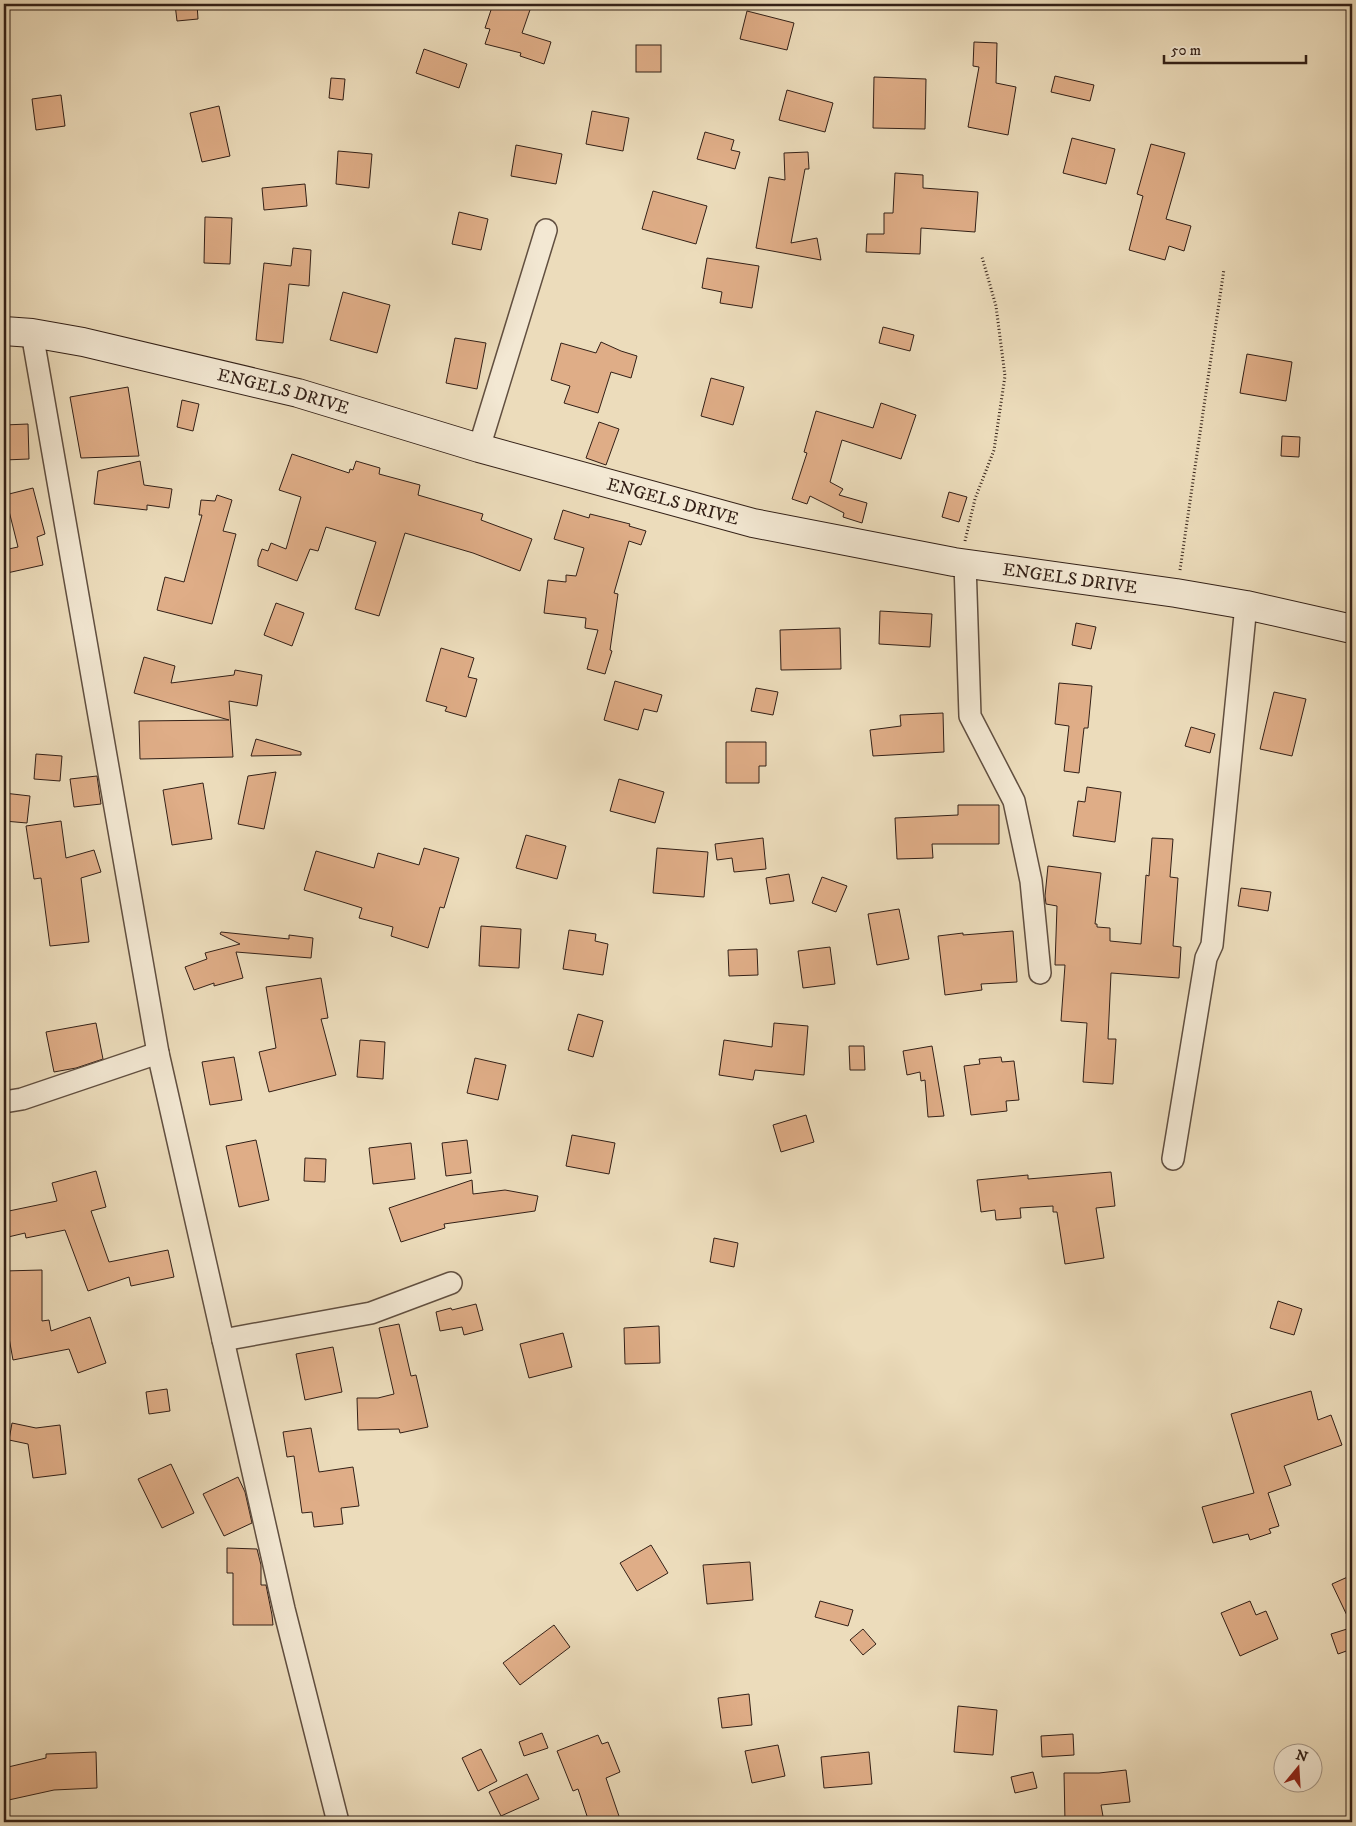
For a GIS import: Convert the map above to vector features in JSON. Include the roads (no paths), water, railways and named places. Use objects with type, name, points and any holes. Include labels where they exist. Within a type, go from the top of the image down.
[{"type":"street","points":[[479,448],[546,230]]},
{"type":"street","name":"ENGELS DRIVE","points":[[4,331],[32,333],[83,342],[298,392],[479,448],[753,523],[960,563],[1176,593],[1246,605],[1352,629]]},
{"type":"street","points":[[32,333],[158,1053],[284,1609],[338,1822]]},
{"type":"street","points":[[960,563],[970,716],[1014,801],[1031,881],[1040,973]]},
{"type":"street","points":[[1173,1159],[1206,958],[1212,945],[1246,605]]},
{"type":"street","points":[[4,1102],[22,1099],[158,1053]]},
{"type":"street","points":[[223,1340],[371,1313],[452,1283]]}]
